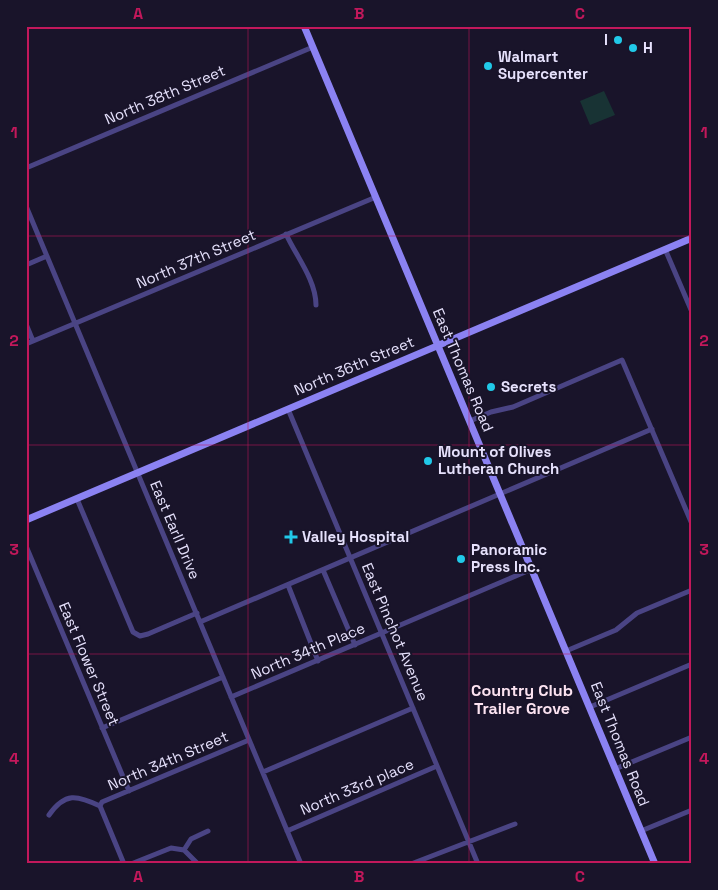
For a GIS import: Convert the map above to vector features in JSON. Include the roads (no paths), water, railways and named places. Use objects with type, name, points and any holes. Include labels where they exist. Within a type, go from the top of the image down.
[{"type":"main road","name":"East Thomas Road","points":[[304,26],[655,864]]},
{"type":"main road","name":"North 36th Street","points":[[26,520],[692,238]]},
{"type":"street","name":"North 38th Street","points":[[26,168],[313,47]]},
{"type":"street","name":"North 37th Street","points":[[26,344],[376,197]]},
{"type":"street","name":"East Earll Drive","points":[[26,206],[301,864]]},
{"type":"street","points":[[286,234],[302,263],[315,294],[316,305]]},
{"type":"street","points":[[665,249],[692,312]]},
{"type":"street","points":[[26,265],[48,256]]},
{"type":"street","points":[[26,324],[33,341]]},
{"type":"street","points":[[470,421],[491,412],[512,407],[622,360],[692,524]]},
{"type":"street","name":"East Pinchot Avenue","points":[[288,409],[478,864]]},
{"type":"street","points":[[200,622],[652,429]]},
{"type":"street","points":[[77,499],[130,626],[138,635],[148,634],[197,613]]},
{"type":"street","name":"East Flower Street","points":[[26,546],[129,791]]},
{"type":"street","name":"North 34th Place","points":[[231,697],[532,569]]},
{"type":"street","points":[[323,570],[354,645]]},
{"type":"street","points":[[287,586],[318,661]]},
{"type":"street","points":[[566,651],[616,630],[637,613],[692,590]]},
{"type":"street","points":[[590,708],[692,664]]},
{"type":"street","points":[[102,728],[223,677]]},
{"type":"street","points":[[263,772],[413,708]]},
{"type":"street","points":[[615,769],[692,737]]},
{"type":"street","name":"North 34th Street","points":[[49,815],[56,805],[67,798],[80,797],[100,806],[102,802],[249,740]]},
{"type":"street","name":"North 33rd place","points":[[287,830],[437,766]]},
{"type":"street","points":[[100,806],[124,864]]},
{"type":"street","points":[[641,831],[692,810]]},
{"type":"street","points":[[411,864],[515,824]]},
{"type":"street","points":[[184,850],[191,839],[208,832]]},
{"type":"street","points":[[131,864],[166,849],[184,850],[198,864]]},
{"type":"place","name":"I","points":[[618,40]]},
{"type":"place","name":"H","points":[[633,48]]},
{"type":"place","name":"Walmart Supercenter","points":[[488,66]]},
{"type":"place","name":"Secrets","points":[[491,387]]},
{"type":"place","name":"Mount of Olives Lutheran Church","points":[[428,461]]},
{"type":"place","name":"Valley Hospital","points":[[291,537]]},
{"type":"place","name":"Panoramic Press Inc.","points":[[461,559]]},
{"type":"district","name":"Country Club Trailer Grove","points":[[522,699]]}]
